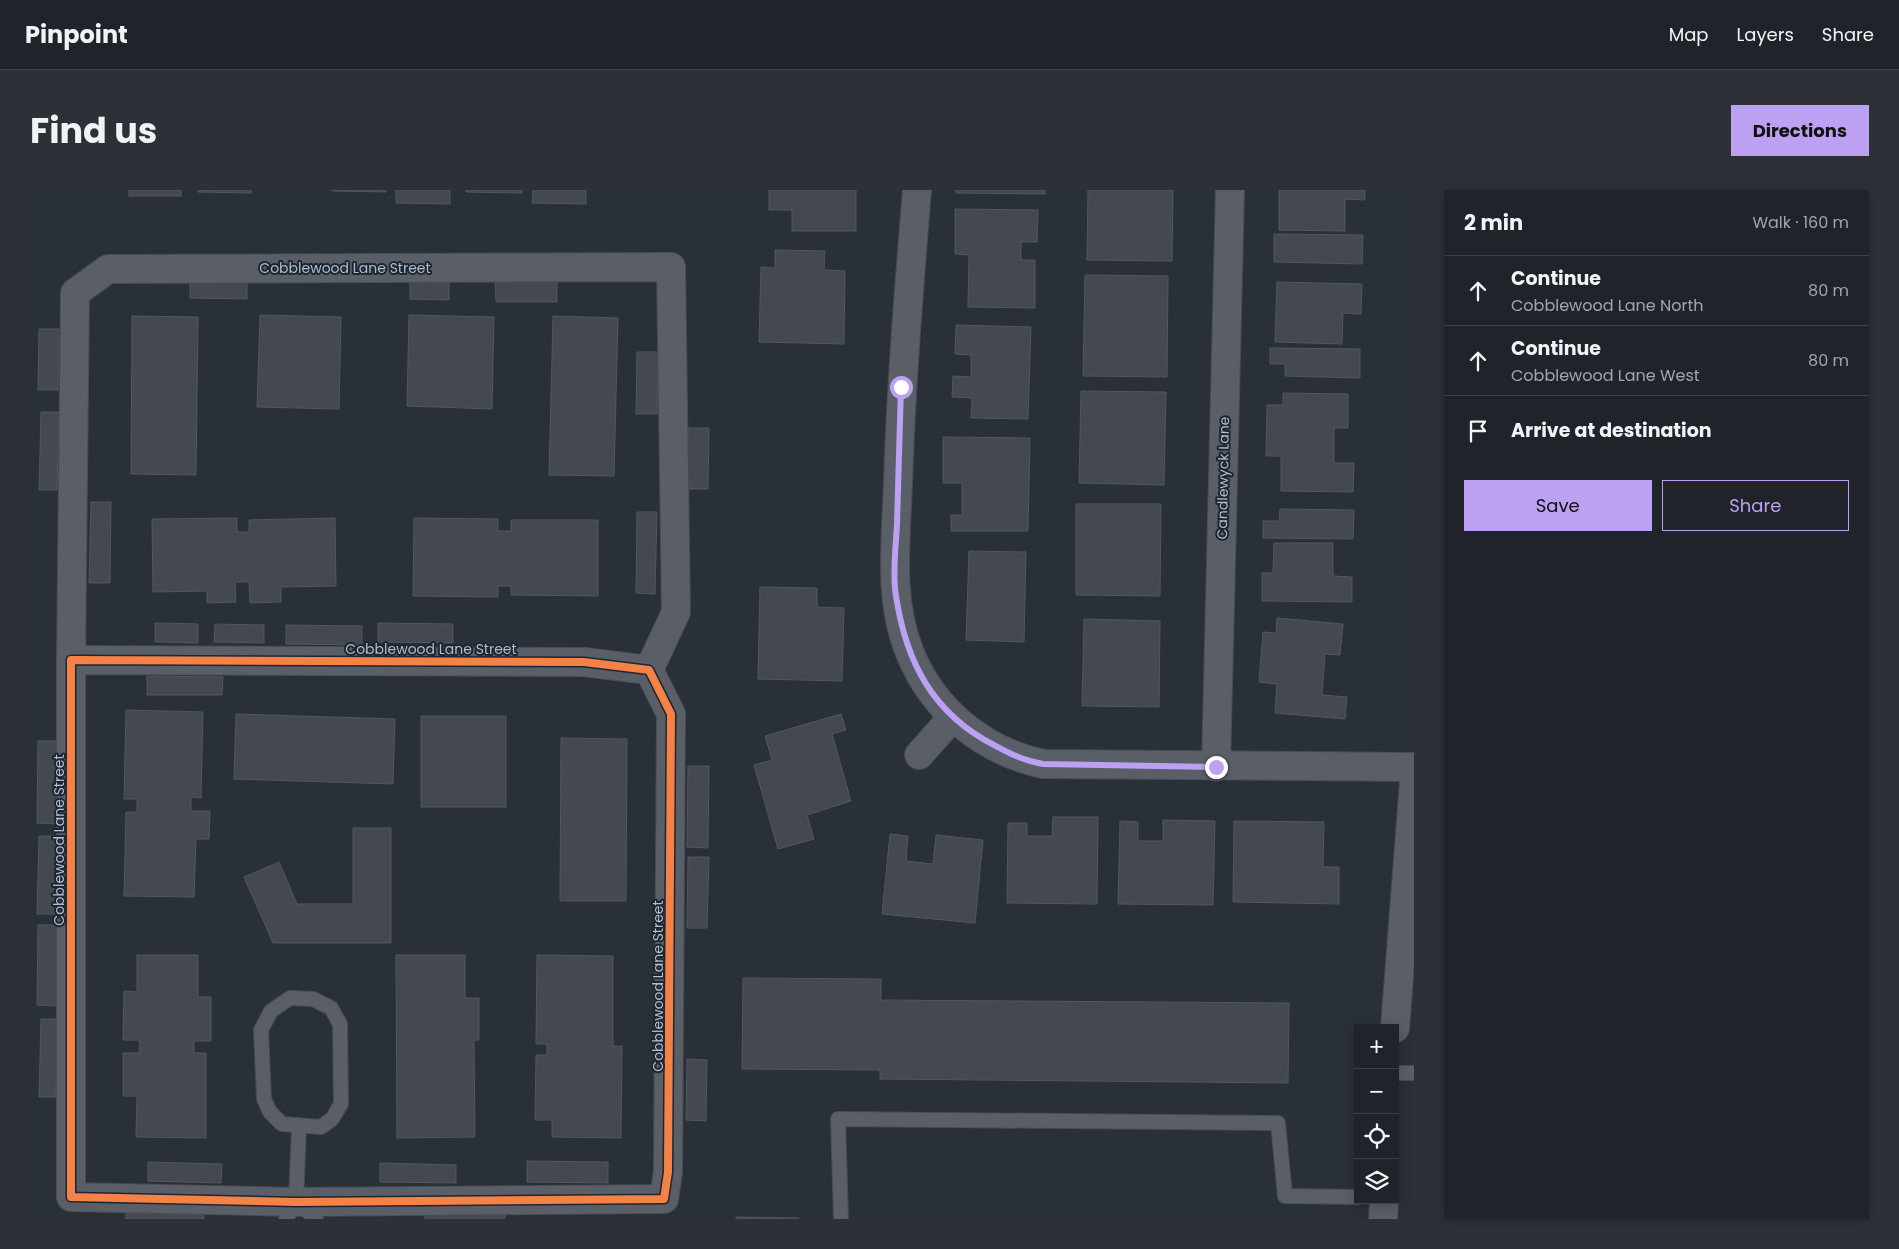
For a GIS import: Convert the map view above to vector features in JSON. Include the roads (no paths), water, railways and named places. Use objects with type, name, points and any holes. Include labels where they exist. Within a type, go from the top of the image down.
[{"type":"street","points":[[917,190],[901,387],[895,594],[909,651],[916,669],[952,718],[975,736],[1021,759],[1043,764],[1216,767],[1414,767]]},
{"type":"street","name":"Candlewyck Lane","points":[[1216,767],[1230,190]]},
{"type":"street","name":"Cobblewood Lane Street","points":[[671,267],[676,612],[649,670],[671,714],[668,1172],[664,1199],[300,1213],[71,1197],[71,660],[75,292],[108,269],[671,267]]},
{"type":"street","name":"Cobblewood Lane Street","points":[[71,660],[584,662],[649,670]]},
{"type":"street","points":[[919,755],[952,718]]},
{"type":"street","points":[[1395,1024],[1414,783]]},
{"type":"street","points":[[1383,1219],[1384,1204]]},
{"type":"lane","points":[[290,998],[313,999],[331,1008],[340,1024],[341,1104],[332,1119],[321,1127],[299,1126],[282,1124],[270,1112],[264,1099],[261,1030],[271,1011],[290,998]]},
{"type":"lane","points":[[1399,1073],[1414,1073]]},
{"type":"lane","points":[[841,1219],[838,1119],[1278,1123],[1285,1196],[1354,1197]]},
{"type":"lane","points":[[299,1126],[300,1213]]}]
